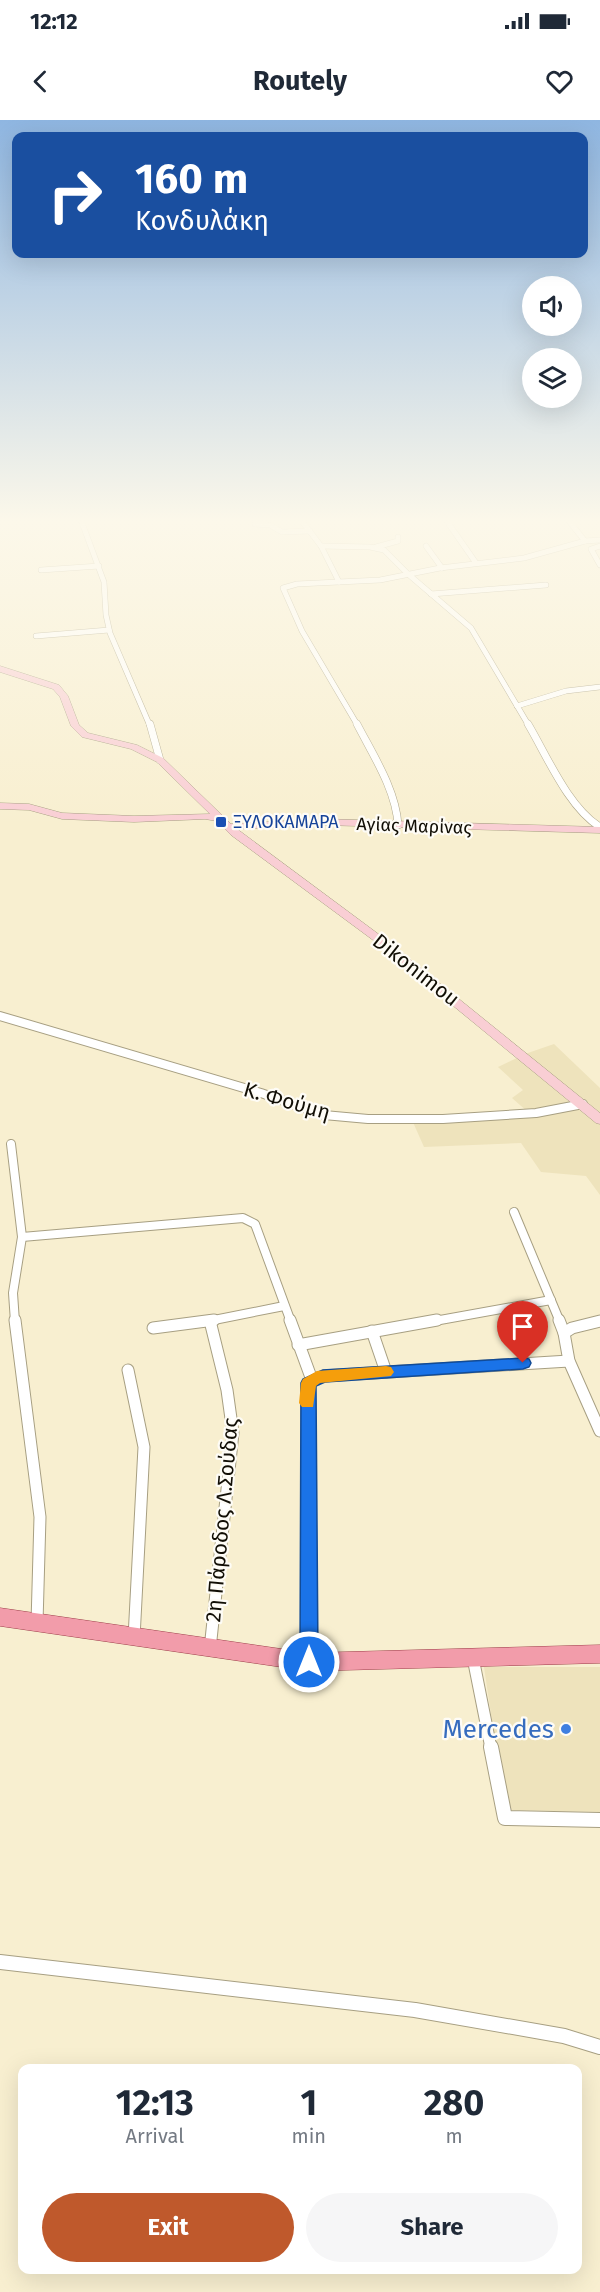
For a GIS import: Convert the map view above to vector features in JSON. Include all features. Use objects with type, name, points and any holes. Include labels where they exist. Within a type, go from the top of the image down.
[{"type":"main road","name":"Dikonimou","points":[[0,669],[56,687],[64,696],[75,726],[85,735],[134,747],[160,760],[228,827],[377,938],[600,1120]]},
{"type":"main road","points":[[0,806],[29,807],[62,816],[134,819],[204,816],[218,818]]},
{"type":"main road","name":"Αγίας Μαρίνας","points":[[228,827],[323,822],[600,829]]},
{"type":"main road","points":[[0,1617],[309,1662],[600,1654]]},
{"type":"street","points":[[108,621],[109,630],[150,724],[160,760]]},
{"type":"street","points":[[298,621],[349,708],[377,762],[397,811],[398,825]]},
{"type":"street","points":[[463,621],[471,628],[576,805],[600,829]]},
{"type":"street","points":[[36,636],[109,630]]},
{"type":"street","points":[[517,706],[566,691],[600,687]]},
{"type":"street","name":"Κ. Φούμη","points":[[0,1016],[261,1093],[324,1115],[368,1119],[443,1119],[536,1113],[583,1104]]},
{"type":"street","points":[[11,1144],[22,1237],[13,1293],[40,1517],[37,1623]]},
{"type":"street","points":[[514,1212],[564,1332],[569,1361],[600,1431]]},
{"type":"street","points":[[22,1237],[179,1221],[235,1218],[250,1220],[258,1229],[312,1380]]},
{"type":"street","points":[[298,1345],[551,1300]]},
{"type":"street","points":[[153,1328],[210,1321],[284,1306]]},
{"type":"street","name":"2η Πάροδος Λ.Σούδας","points":[[210,1321],[225,1375],[233,1433],[210,1649]]},
{"type":"street","points":[[564,1332],[600,1321]]},
{"type":"street","points":[[372,1331],[386,1372]]},
{"type":"street","points":[[309,1662],[307,1388],[312,1380],[323,1376],[569,1361]]},
{"type":"street","points":[[128,1370],[144,1447],[134,1638]]},
{"type":"street","points":[[473,1658],[505,1818],[600,1820]]},
{"type":"street","points":[[0,1962],[415,2010],[564,2036],[600,2047]]},
{"type":"shaded area","points":[[554,1044],[600,1088],[600,1195],[586,1176],[541,1172],[521,1143],[424,1147],[412,1120],[529,1113],[512,1098],[523,1090],[498,1067]]},
{"type":"shaded area","points":[[484,1667],[600,1667],[600,1812],[505,1810]]},
{"type":"slow traffic","points":[[307,1403],[307,1388],[309,1383],[317,1377],[386,1372]]},
{"type":"place","name":"ΞΥΛΟΚΑΜΑΡΑ","points":[[221,822]]},
{"type":"place","name":"Mercedes","points":[[566,1729]]},
{"type":"route","points":[[309,1662],[307,1406],[309,1383],[323,1376],[523,1363]]}]
